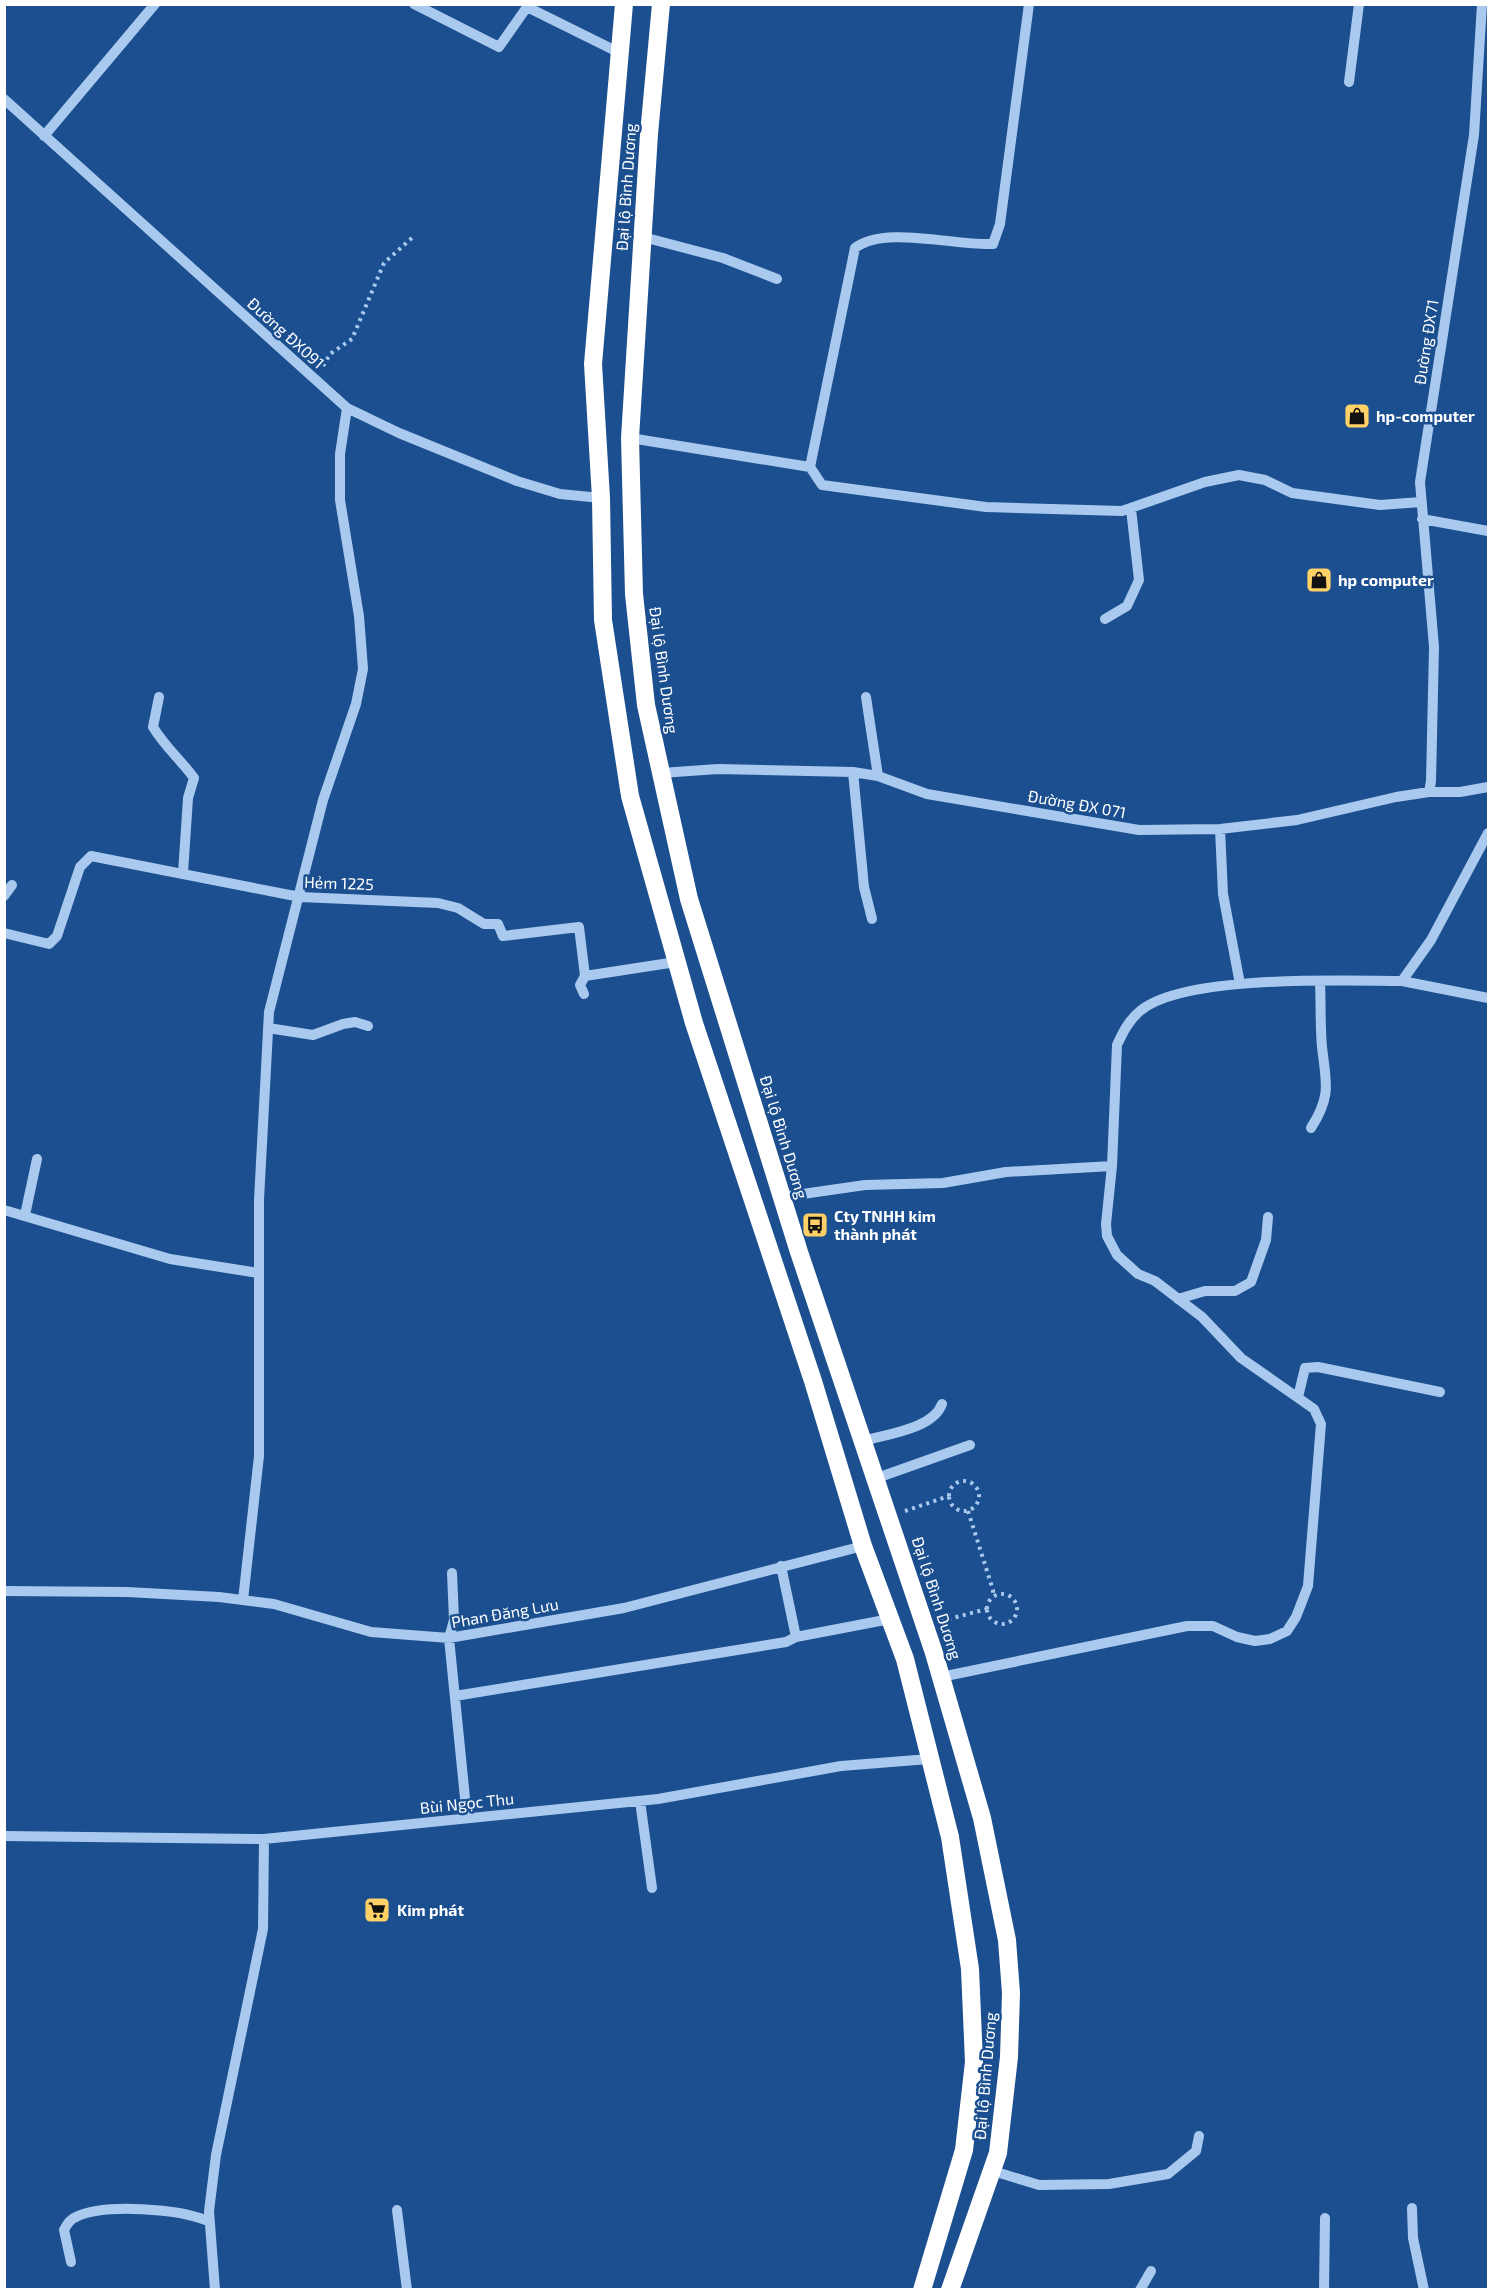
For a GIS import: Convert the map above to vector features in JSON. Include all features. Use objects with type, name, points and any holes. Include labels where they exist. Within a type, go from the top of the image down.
[{"type":"highway","name":"Đại lộ Bình Dương","points":[[624,4],[593,364],[601,498],[603,620],[630,796],[676,962],[694,1023],[813,1381],[863,1546],[905,1659],[950,1837],[970,1969],[974,2062],[964,2150],[922,2289]]},
{"type":"highway","name":"Đại lộ Bình Dương","points":[[661,4],[642,237],[630,438],[634,594],[646,705],[689,899],[782,1197],[942,1677],[982,1818],[1007,1940],[1011,1993],[1009,2057],[998,2153],[950,2289]]},
{"type":"street","points":[[44,136],[154,4]]},
{"type":"street","points":[[414,4],[499,47],[526,7],[620,53]]},
{"type":"street","points":[[1029,4],[1000,224],[993,244],[969,245],[902,236],[864,240],[855,248],[810,467],[822,485],[975,506],[1122,511],[1205,482],[1239,475],[1265,480],[1292,493],[1380,505],[1421,502]]},
{"type":"street","points":[[1349,82],[1359,4]]},
{"type":"street","name":"Đường ĐX71","points":[[1429,792],[1434,647],[1420,482],[1474,135],[1482,4]]},
{"type":"street","name":"Đường ĐX091","points":[[4,99],[347,408],[399,433],[517,481],[560,494],[601,498]]},
{"type":"street","points":[[642,237],[723,258],[777,279]]},
{"type":"street","points":[[243,1600],[259,1456],[259,1200],[269,1012],[323,800],[356,704],[363,669],[359,616],[340,500],[340,454],[347,408]]},
{"type":"street","points":[[630,438],[810,467]]},
{"type":"street","points":[[1105,619],[1127,606],[1139,580],[1131,508]]},
{"type":"street","points":[[1422,519],[1488,531]]},
{"type":"street","points":[[159,697],[153,727],[165,747],[179,758],[194,778],[188,798],[183,873]]},
{"type":"street","points":[[866,697],[878,776]]},
{"type":"street","name":"Đường ĐX 071","points":[[661,773],[718,769],[853,772],[878,776],[927,794],[1139,830],[1220,829],[1297,820],[1396,796],[1429,792],[1460,792],[1488,787]]},
{"type":"street","points":[[853,772],[864,887],[872,919]]},
{"type":"street","points":[[1220,829],[1223,894],[1240,984]]},
{"type":"street","points":[[1402,981],[1431,940],[1488,833]]},
{"type":"street","name":"Hẻm 1225","points":[[4,933],[49,944],[57,936],[80,867],[91,856],[300,897],[438,903],[458,908],[484,924],[498,924],[503,936],[579,927],[585,976]]},
{"type":"street","points":[[4,896],[12,885]]},
{"type":"street","points":[[584,994],[580,985],[585,976],[676,962]]},
{"type":"street","points":[[1311,1128],[1321,1112],[1328,1085],[1322,1046],[1320,981]]},
{"type":"street","points":[[942,1677],[1187,1626],[1213,1626],[1237,1638],[1255,1641],[1270,1640],[1287,1631],[1296,1617],[1308,1586],[1322,1424],[1314,1409],[1299,1396],[1242,1358],[1202,1317],[1155,1281],[1138,1274],[1117,1255],[1107,1236],[1118,1045],[1124,1028],[1141,1010],[1160,1001],[1191,991],[1240,984],[1402,981],[1488,998]]},
{"type":"street","points":[[268,1028],[313,1035],[355,1022],[368,1026]]},
{"type":"street","points":[[25,1215],[38,1159]]},
{"type":"street","points":[[782,1197],[865,1185],[943,1183],[1006,1172],[1112,1166]]},
{"type":"street","points":[[4,1210],[170,1259],[258,1274]]},
{"type":"street","points":[[1178,1299],[1205,1291],[1235,1291],[1251,1282],[1266,1240],[1268,1217]]},
{"type":"street","points":[[1299,1396],[1305,1368],[1318,1366],[1440,1392]]},
{"type":"street","points":[[864,1441],[918,1424],[934,1416],[942,1404]]},
{"type":"street","points":[[877,1478],[970,1445]]},
{"type":"street","name":"Phan Đăng Lưu","points":[[4,1591],[127,1592],[243,1600],[274,1604],[371,1632],[450,1638],[624,1608],[863,1546]]},
{"type":"street","points":[[781,1566],[796,1637]]},
{"type":"street","points":[[452,1573],[454,1620],[450,1638],[467,1818]]},
{"type":"street","points":[[455,1696],[786,1642],[796,1637],[890,1619]]},
{"type":"street","name":"Bùi Ngọc Thu","points":[[4,1836],[264,1839],[640,1801],[841,1766],[929,1760]]},
{"type":"street","points":[[640,1801],[652,1888]]},
{"type":"street","points":[[215,2289],[208,2216],[216,2155],[262,1929],[264,1839]]},
{"type":"street","points":[[993,2170],[1039,2185],[1109,2184],[1168,2175],[1196,2151],[1199,2136]]},
{"type":"street","points":[[1412,2208],[1413,2238],[1424,2289]]},
{"type":"street","points":[[71,2262],[64,2230],[69,2221],[76,2216],[88,2213],[139,2210],[208,2216]]},
{"type":"street","points":[[396,2210],[407,2289]]},
{"type":"street","points":[[1324,2289],[1325,2218]]},
{"type":"street","points":[[1140,2289],[1151,2271]]},
{"type":"path","points":[[315,380],[330,354],[352,339],[384,263],[414,236]]},
{"type":"path","points":[[961,1481],[974,1485],[978,1490],[978,1503],[968,1511],[955,1508],[950,1496],[951,1490],[961,1481]]},
{"type":"path","points":[[890,1516],[950,1496]]},
{"type":"path","points":[[968,1511],[993,1590],[993,1597],[987,1608],[988,1615],[998,1623],[1011,1620],[1015,1615],[1016,1602],[1005,1594],[993,1597]]},
{"type":"path","points":[[925,1625],[987,1608]]},
{"type":"place","name":"hp-computer","points":[[1357,416]]},
{"type":"place","name":"hp computer","points":[[1319,580]]},
{"type":"place","name":"Cty TNHH kim thành phát","points":[[815,1225]]},
{"type":"place","name":"Kim phát","points":[[377,1910]]}]
